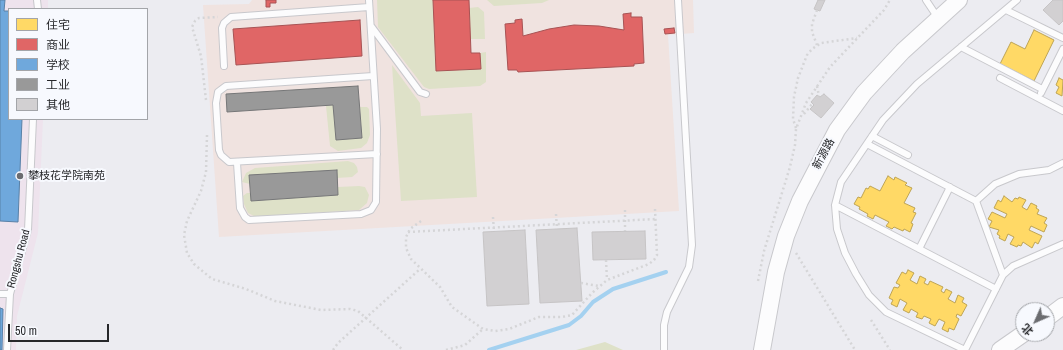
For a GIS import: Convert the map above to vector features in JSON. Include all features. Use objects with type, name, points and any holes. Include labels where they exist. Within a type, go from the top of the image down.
[{"type":"street","name":"新源路","points":[[762,350],[776,272],[786,236],[800,201],[837,130],[864,93],[938,18],[959,0]]},
{"type":"street","points":[[1000,350],[1015,340]]},
{"type":"lane","points":[[237,163],[240,208],[245,217],[255,221],[367,213],[371,210],[376,202],[377,128],[369,0]]},
{"type":"lane","points":[[664,350],[664,325],[667,312],[689,267],[692,245],[678,0]]},
{"type":"lane","points":[[926,0],[938,18]]},
{"type":"lane","points":[[1017,0],[918,84],[883,120],[841,182],[835,205],[837,229],[845,253],[869,295],[886,312],[965,350],[1003,275],[1013,266],[1063,244]]},
{"type":"lane","points":[[224,66],[222,28],[227,19],[231,17],[369,7]]},
{"type":"lane","points":[[1006,10],[1063,38]]},
{"type":"lane","points":[[370,26],[420,92],[426,94]]},
{"type":"lane","points":[[961,47],[1042,89]]},
{"type":"lane","points":[[1038,98],[1063,49]]},
{"type":"lane","points":[[373,76],[231,85],[222,88],[218,92],[216,102],[219,150],[224,159],[229,162],[237,163],[376,154]]},
{"type":"lane","points":[[1000,78],[1063,111]]},
{"type":"lane","name":"Rongshu Road","points":[[0,294],[10,294],[28,230],[33,120]]},
{"type":"lane","points":[[872,136],[908,155]]},
{"type":"lane","points":[[867,144],[976,201],[1003,275]]},
{"type":"lane","points":[[976,201],[996,184],[1019,174],[1049,170],[1063,163]]},
{"type":"lane","points":[[919,249],[950,187]]},
{"type":"lane","points":[[835,205],[996,289]]},
{"type":"lane","points":[[7,350],[10,294]]},
{"type":"path","points":[[796,129],[806,104],[830,67],[884,10],[890,0]]},
{"type":"path","points":[[817,10],[812,24],[812,32],[817,45]]},
{"type":"path","points":[[758,285],[764,252],[790,167],[795,145],[796,129],[793,119],[798,78],[807,55],[817,45],[858,38]]},
{"type":"path","points":[[817,86],[819,96]]},
{"type":"path","points":[[802,116],[812,104]]},
{"type":"path","points":[[421,221],[413,225],[408,232],[405,242],[411,259],[440,287],[452,307],[483,329],[502,331],[539,317],[567,317],[576,312],[599,286],[607,280],[649,264],[657,255],[655,209]]},
{"type":"path","points":[[625,210],[625,231]]},
{"type":"path","points":[[556,214],[557,229]]},
{"type":"path","points":[[493,217],[494,232]]},
{"type":"path","points":[[408,232],[656,219]]},
{"type":"path","points":[[786,236],[855,350]]},
{"type":"path","points":[[606,260],[607,280]]},
{"type":"path","points":[[333,350],[338,343],[420,269]]},
{"type":"path","points":[[581,283],[599,286]]},
{"type":"path","points":[[871,320],[890,350]]},
{"type":"path","points":[[446,350],[465,345],[483,329]]},
{"type":"shaded area","name":"攀枝花学院南苑","points":[[0,0],[48,0],[48,8],[8,8],[8,120],[43,120],[38,233],[17,316],[16,350],[0,350]]},
{"type":"shaded area","points":[[252,0],[693,0],[694,33],[668,35],[679,211],[219,237],[203,5],[249,4]]},
{"type":"green space","points":[[377,0],[433,0],[436,71],[481,69],[480,53],[486,52],[486,82],[480,86],[429,89],[424,87],[378,27]]},
{"type":"green space","points":[[487,0],[549,0],[542,3],[494,6]]},
{"type":"green space","points":[[478,7],[484,12],[485,39],[470,39],[469,8]]},
{"type":"green space","points":[[392,65],[420,103],[421,116],[472,113],[477,197],[401,201]]},
{"type":"green space","points":[[333,105],[336,140],[362,138],[360,107],[367,107],[369,109],[370,135],[367,143],[361,148],[338,151],[330,146],[326,106]]},
{"type":"green space","points":[[348,161],[354,163],[357,167],[358,172],[352,177],[337,178],[336,170],[250,175],[250,184],[242,182],[246,173],[255,168]]},
{"type":"green space","points":[[338,187],[365,187],[369,195],[367,203],[359,210],[256,217],[248,213],[244,204],[243,196],[247,193],[251,193],[252,201],[338,195]]},
{"type":"green space","points":[[605,342],[623,350],[576,350]]},
{"type":"building: 住宅","points":[[1034,30],[1054,40],[1034,81],[1000,64],[1011,42],[1025,49]]},
{"type":"building: 住宅","points":[[1059,78],[1063,80],[1062,96],[1056,93],[1059,87],[1056,85]]},
{"type":"building: 住宅","points":[[888,176],[894,180],[895,177],[907,183],[905,185],[912,188],[904,203],[915,208],[913,212],[916,213],[911,223],[913,224],[910,232],[894,227],[892,229],[886,226],[889,222],[875,215],[873,219],[867,216],[868,214],[854,204],[858,197],[861,198],[866,188],[868,189],[870,186],[880,191]]},
{"type":"building: 住宅","points":[[1004,196],[1012,202],[1015,198],[1018,199],[1019,197],[1026,200],[1022,207],[1027,210],[1031,203],[1037,206],[1036,208],[1039,210],[1037,214],[1047,218],[1044,223],[1047,225],[1044,232],[1031,226],[1029,230],[1042,236],[1038,244],[1035,242],[1032,248],[1023,242],[1021,246],[1018,245],[1017,247],[1010,244],[1014,237],[1008,234],[1005,241],[999,238],[1000,236],[997,234],[999,230],[989,227],[992,221],[988,219],[992,212],[1005,218],[1007,214],[994,208],[998,200],[1001,202]]},
{"type":"building: 住宅","points":[[908,270],[914,273],[910,280],[917,284],[920,276],[926,279],[924,283],[928,285],[930,281],[943,287],[941,291],[944,293],[946,289],[952,292],[948,299],[955,303],[958,295],[964,298],[962,302],[967,305],[961,316],[957,314],[956,317],[959,319],[954,330],[949,328],[948,332],[942,329],[945,322],[939,319],[935,326],[929,323],[931,319],[924,316],[922,319],[916,317],[918,313],[911,309],[909,313],[903,310],[907,303],[900,299],[897,307],[891,304],[893,300],[889,298],[894,287],[898,288],[900,285],[896,283],[902,272],[906,274]]},
{"type":"building: 商业","points":[[266,0],[276,0],[276,3],[270,3],[270,7],[266,7]]},
{"type":"building: 商业","points":[[433,0],[469,0],[471,53],[480,53],[481,69],[436,71]]},
{"type":"building: 商业","points":[[631,13],[631,17],[642,17],[644,63],[634,64],[634,66],[518,72],[517,70],[508,70],[505,24],[515,23],[515,20],[522,19],[523,36],[549,29],[574,25],[599,26],[624,30],[623,14]]},
{"type":"building: 商业","points":[[360,20],[362,56],[236,65],[233,29]]},
{"type":"building: 商业","points":[[674,28],[675,33],[665,34],[664,29]]},
{"type":"building: 学校","points":[[0,0],[5,0],[4,11],[8,11],[8,120],[22,120],[18,222],[0,221]]},
{"type":"building: 学校","points":[[0,308],[3,309],[2,350],[0,350]]},
{"type":"building: 工业","points":[[358,86],[362,138],[336,140],[333,105],[227,112],[226,94]]},
{"type":"building: 工业","points":[[337,170],[338,195],[251,201],[249,175]]},
{"type":"building: 其他","points":[[818,0],[825,0],[820,11],[814,9]]},
{"type":"building: 其他","points":[[1053,0],[1063,0],[1063,21],[1059,25],[1043,10]]},
{"type":"building: 其他","points":[[824,94],[834,103],[821,118],[810,109],[814,105],[811,102],[817,95],[820,97]]},
{"type":"building: 其他","points":[[577,228],[582,301],[540,303],[536,230]]},
{"type":"building: 其他","points":[[525,230],[529,304],[487,306],[483,232]]},
{"type":"building: 其他","points":[[645,231],[646,259],[593,260],[592,232]]},
{"type":"waterway","points":[[489,350],[569,325],[581,316],[593,302],[613,289],[666,272]]},
{"type":"place","name":"攀枝花学院南苑","points":[[20,176]]}]
